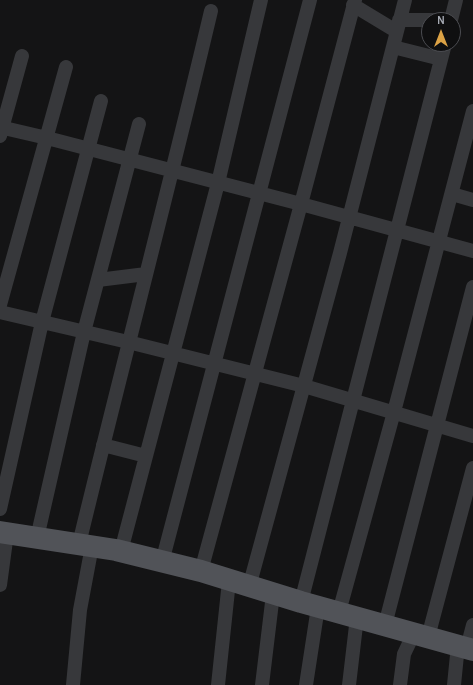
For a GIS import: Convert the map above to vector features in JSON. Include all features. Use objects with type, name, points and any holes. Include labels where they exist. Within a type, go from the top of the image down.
[{"type":"main road","points":[[3,532],[121,552],[201,571],[310,605],[466,647]]},
{"type":"street","points":[[121,552],[218,183],[261,0]]},
{"type":"street","points":[[162,562],[310,0]]},
{"type":"street","points":[[218,685],[239,584],[304,386],[350,217],[405,0]]},
{"type":"street","points":[[453,12],[456,0]]},
{"type":"street","points":[[201,571],[302,204],[354,2],[398,26],[421,23]]},
{"type":"street","points":[[73,685],[85,545],[103,445],[128,342],[173,171],[211,11]]},
{"type":"street","points":[[393,47],[441,59]]},
{"type":"street","points":[[306,685],[310,605],[353,401],[442,52]]},
{"type":"street","points":[[22,56],[1,131],[47,138],[302,204],[473,251]]},
{"type":"street","points":[[0,305],[66,67]]},
{"type":"street","points":[[0,509],[42,322],[101,101]]},
{"type":"street","points":[[349,685],[348,615],[394,412],[440,242],[473,111]]},
{"type":"street","points":[[37,538],[84,332],[139,124]]},
{"type":"street","points":[[452,194],[473,200]]},
{"type":"street","points":[[98,280],[146,274]]},
{"type":"street","points":[[385,625],[473,287]]},
{"type":"street","points":[[0,312],[304,386],[473,436]]},
{"type":"street","points":[[103,445],[146,456]]},
{"type":"street","points":[[400,685],[404,654],[421,635],[473,468]]},
{"type":"street","points":[[0,585],[3,532]]},
{"type":"street","points":[[262,685],[273,594]]},
{"type":"street","points":[[454,685],[473,625]]}]
